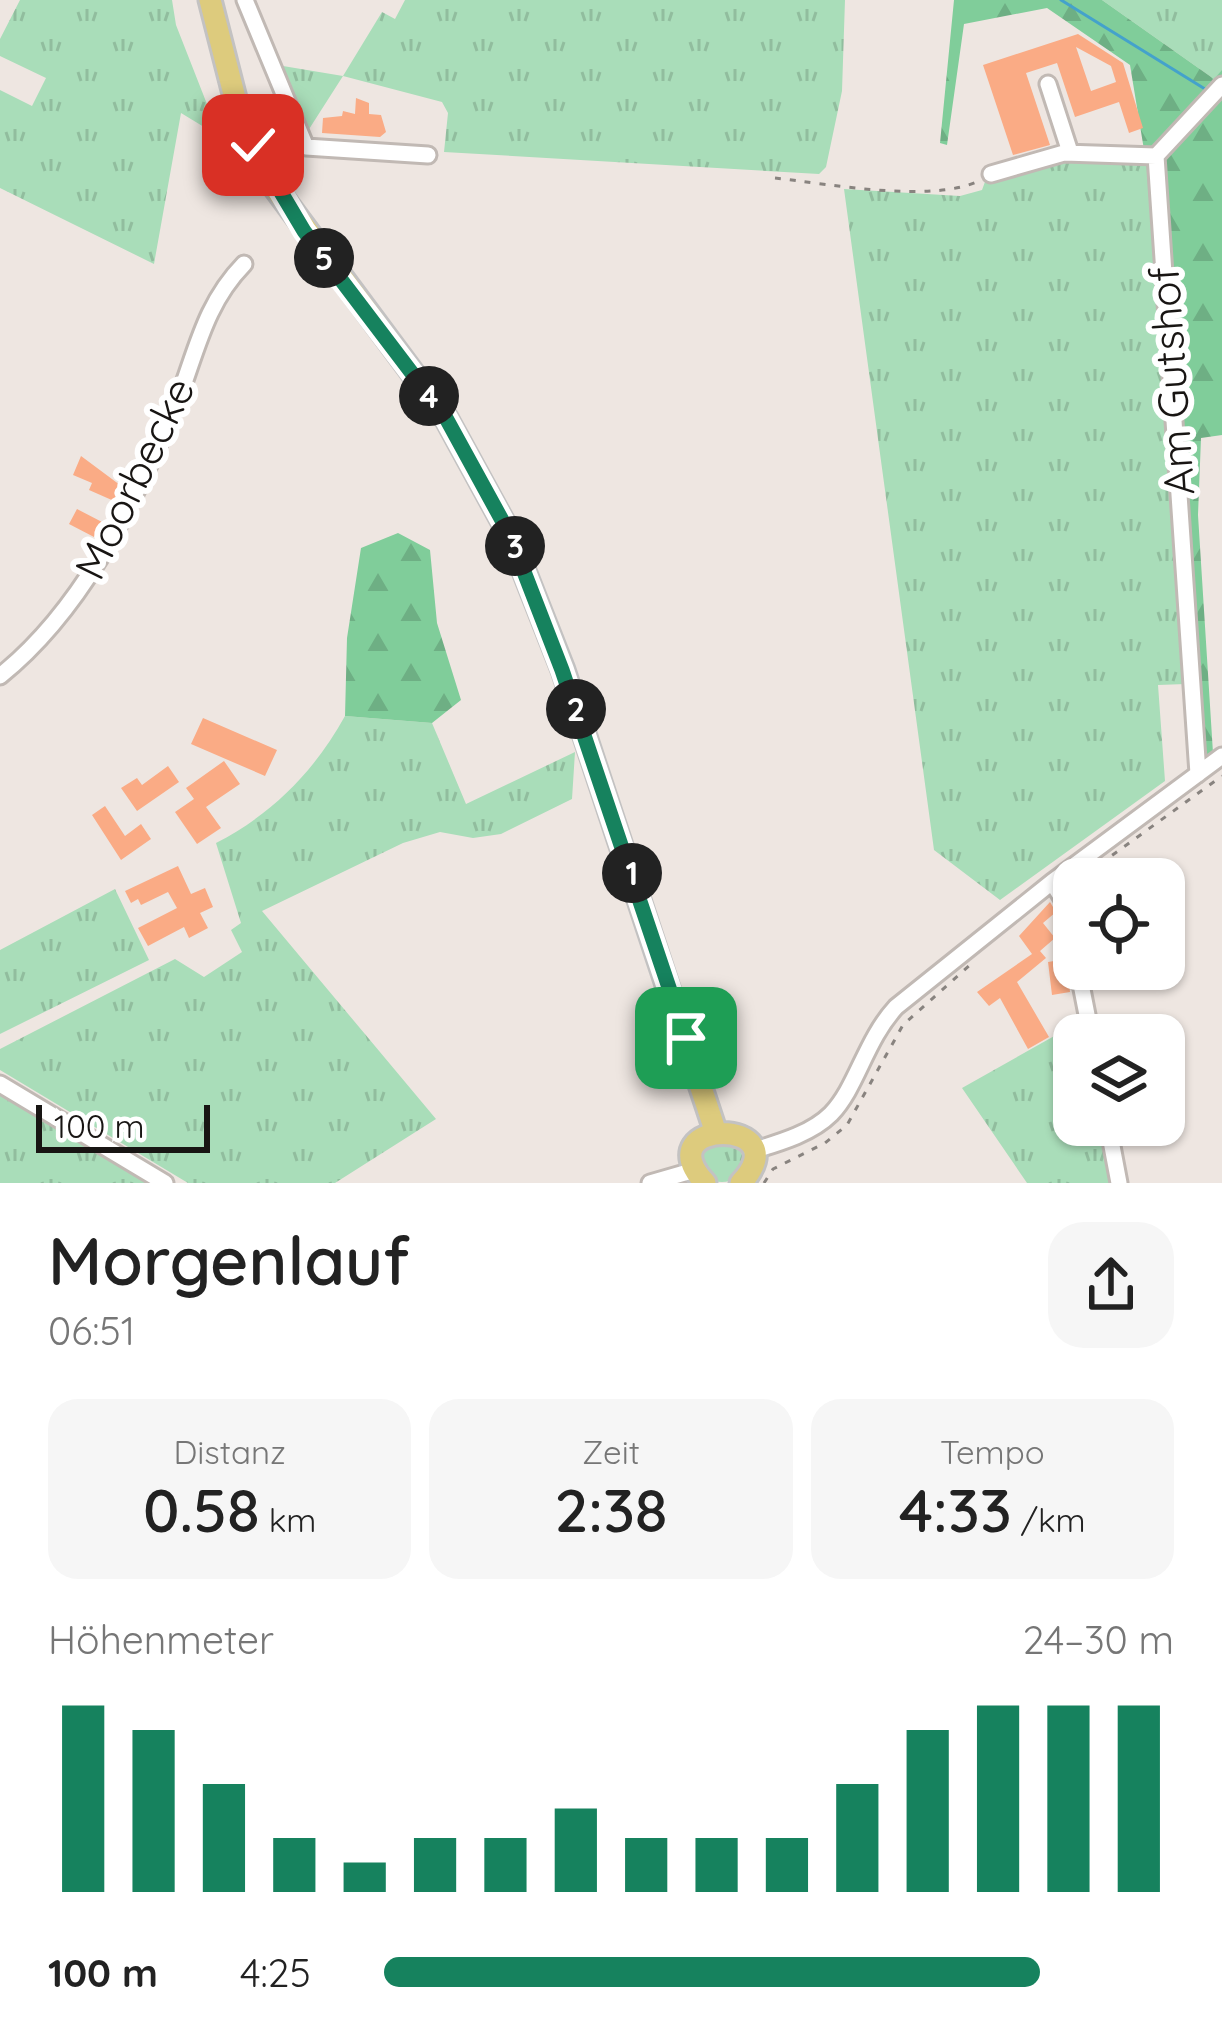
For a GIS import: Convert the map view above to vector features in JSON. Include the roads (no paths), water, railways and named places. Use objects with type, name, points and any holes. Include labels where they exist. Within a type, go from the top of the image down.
[{"type":"main road","points":[[210,0],[236,102],[276,188],[446,418],[509,533],[562,670],[715,1130]]},
{"type":"main road","points":[[700,1177],[699,1142],[715,1130],[734,1131],[752,1151],[751,1171],[741,1183]]},
{"type":"street","points":[[245,0],[306,147],[428,155]]},
{"type":"street","points":[[1048,84],[1070,152]]},
{"type":"street","points":[[991,174],[1070,152],[1156,156],[1222,85]]},
{"type":"street","name":"Am Gutshof","points":[[1156,156],[1198,775]]},
{"type":"street","name":"Moorbecke","points":[[0,676],[36,646],[85,585],[171,417],[206,312],[244,264]]},
{"type":"street","points":[[752,1151],[803,1132],[831,1114],[875,1030],[896,1007],[1052,882],[1222,756]]},
{"type":"street","points":[[0,1084],[165,1183]]},
{"type":"street","points":[[1112,1146],[1119,1183]]},
{"type":"street","points":[[650,1183],[700,1177]]},
{"type":"waterway","points":[[1061,0],[1205,89]]}]
